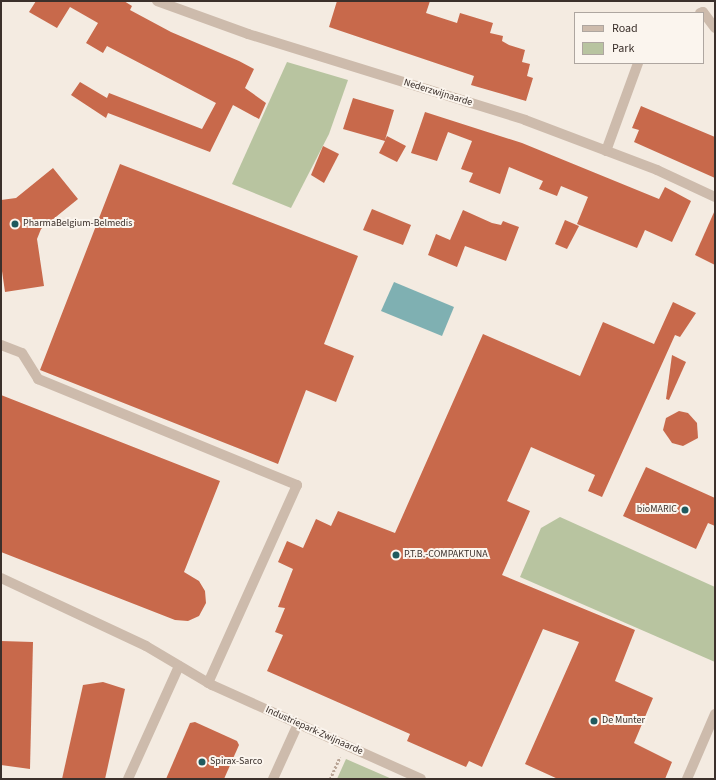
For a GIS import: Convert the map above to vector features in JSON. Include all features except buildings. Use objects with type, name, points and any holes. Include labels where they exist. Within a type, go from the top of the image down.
[{"type":"street","name":"Nederzwijnaarde","points":[[157,1],[234,30],[525,120],[606,151],[715,197]]},
{"type":"street","points":[[704,13],[715,28]]},
{"type":"street","points":[[606,151],[638,64]]},
{"type":"street","points":[[1,345],[22,353],[38,379],[297,485],[208,683]]},
{"type":"street","name":"Industriepark-Zwijnaarde","points":[[1,578],[146,646],[208,683],[421,779]]},
{"type":"street","points":[[128,779],[180,666]]},
{"type":"street","points":[[687,779],[715,714]]},
{"type":"street","points":[[273,779],[298,724]]},
{"type":"path","points":[[330,779],[346,745]]},
{"type":"green space","points":[[287,62],[348,80],[329,134],[291,208],[232,184]]},
{"type":"green space","points":[[560,517],[715,587],[715,662],[520,577],[541,528]]},
{"type":"green space","points":[[346,759],[392,779],[337,779]]},
{"type":"water","points":[[394,282],[454,307],[442,336],[381,311]]},
{"type":"place","name":"PharmaBelgium-Belmedis","points":[[15,224]]},
{"type":"place","name":"bioMARIC","points":[[685,510]]},
{"type":"place","name":"P.T.B.-COMPAKTUNA","points":[[396,555]]},
{"type":"place","name":"De Munter","points":[[594,721]]},
{"type":"place","name":"Spirax-Sarco","points":[[202,762]]}]
